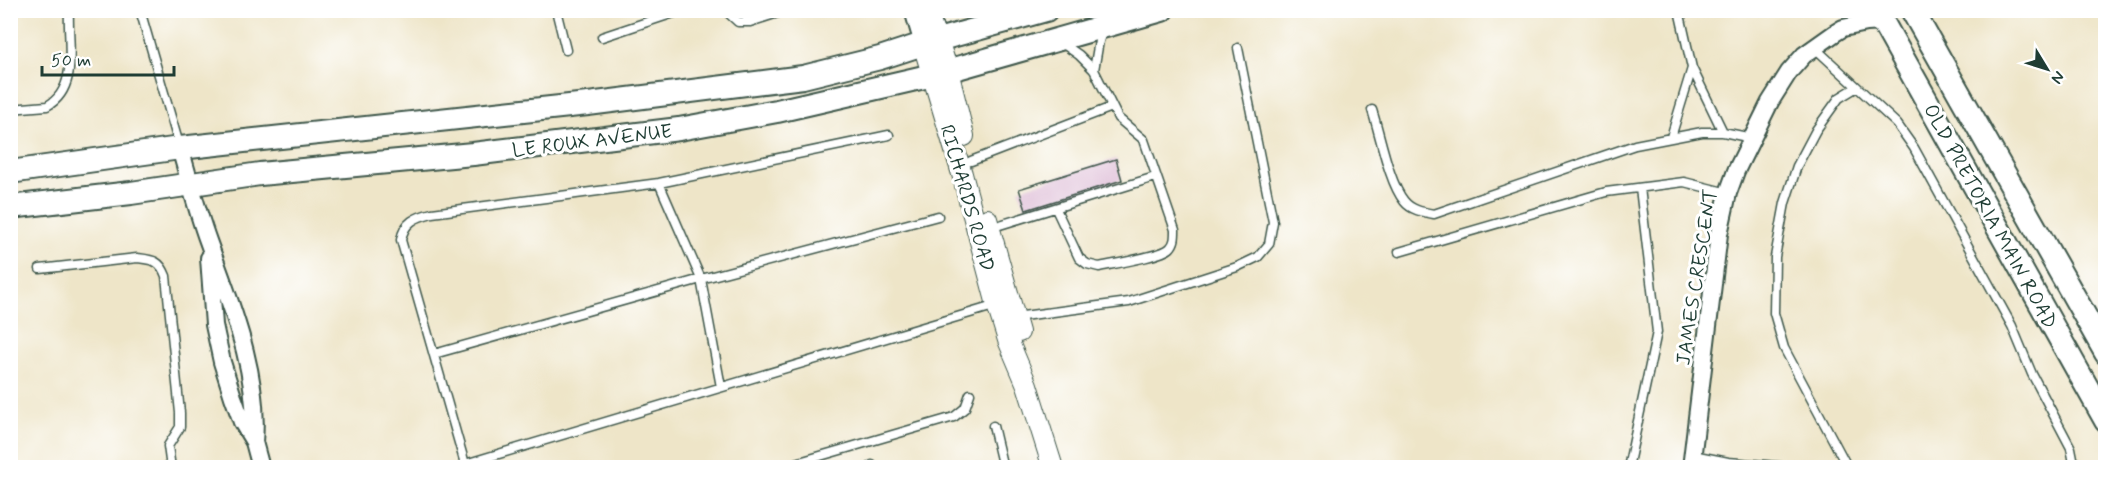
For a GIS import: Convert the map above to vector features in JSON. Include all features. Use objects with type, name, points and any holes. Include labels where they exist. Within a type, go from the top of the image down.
[{"type":"main road","name":"LE ROUX AVENUE","points":[[10,172],[180,148],[769,82],[836,70],[1046,10]]},
{"type":"main road","name":"LE ROUX AVENUE","points":[[10,207],[260,174],[473,154],[679,129],[787,109],[941,73],[1162,10]]},
{"type":"main road","name":"OLD PRETORIA MAIN ROAD","points":[[1912,10],[2106,353]]},
{"type":"main road","name":"OLD PRETORIA MAIN ROAD","points":[[1879,16],[2106,421]]},
{"type":"street","name":"RICHARDS ROAD","points":[[913,10],[930,42],[971,161],[997,305],[1008,340],[1027,385],[1053,468]]},
{"type":"street","name":"RICHARDS ROAD","points":[[929,10],[930,42]]},
{"type":"street","name":"JAMES CRESCENT","points":[[1692,461],[1719,234],[1728,193],[1736,171],[1770,102],[1789,72],[1804,55],[1843,28],[1867,23],[1879,16]]},
{"type":"street","name":"RICHARDS ROAD","points":[[941,73],[984,230],[1015,317],[1025,358],[1027,385]]},
{"type":"street","points":[[180,148],[207,240],[226,288],[246,357],[256,419],[254,442]]},
{"type":"street","points":[[207,240],[214,325],[222,362],[242,422],[254,442],[261,468]]},
{"type":"lane","points":[[10,109],[47,106],[64,89],[70,65],[69,10]]},
{"type":"lane","points":[[140,10],[180,148]]},
{"type":"lane","points":[[556,10],[566,50]]},
{"type":"lane","points":[[602,37],[683,10]]},
{"type":"lane","points":[[725,10],[738,22],[750,21],[787,10]]},
{"type":"lane","points":[[1678,10],[1692,68],[1723,132]]},
{"type":"lane","points":[[1094,70],[1099,41],[1105,25]]},
{"type":"lane","points":[[1054,40],[1069,47],[1094,70],[1118,118],[1144,140],[1175,230],[1175,239],[1171,247],[1161,253],[1099,267],[1087,264],[1079,258],[1056,209]]},
{"type":"lane","points":[[1015,317],[1129,302],[1237,267],[1258,257],[1269,244],[1273,222],[1238,48]]},
{"type":"lane","points":[[1815,48],[1897,124],[1914,148],[2012,326],[2032,374],[2071,448],[2075,468]]},
{"type":"lane","points":[[1671,137],[1692,68]]},
{"type":"lane","points":[[1848,468],[1784,348],[1774,313],[1775,257],[1785,203],[1797,166],[1816,130],[1839,98],[1857,87]]},
{"type":"lane","points":[[971,161],[1112,107]]},
{"type":"lane","points":[[1372,110],[1395,187],[1404,202],[1417,211],[1434,214],[1635,145],[1702,132],[1723,132],[1752,138]]},
{"type":"lane","points":[[889,135],[659,183],[432,213],[413,219],[405,227],[401,240],[465,466],[997,305]]},
{"type":"lane","points":[[984,230],[1155,177]]},
{"type":"lane","points":[[1399,252],[1606,192],[1684,182],[1728,193]]},
{"type":"lane","points":[[659,183],[701,279],[721,387]]},
{"type":"lane","points":[[1628,468],[1657,332],[1640,188]]},
{"type":"lane","points":[[434,354],[701,279],[938,216]]},
{"type":"lane","points":[[40,269],[137,258],[153,260],[163,266],[166,276],[180,413],[180,427],[168,446],[171,468]]},
{"type":"lane","points":[[779,468],[954,417],[965,408],[970,394]]},
{"type":"lane","points":[[993,426],[1004,468]]},
{"type":"lane","points":[[1692,461],[1802,468]]},
{"type":"building","points":[[1116,159],[1122,180],[1026,210],[1019,189]]}]
